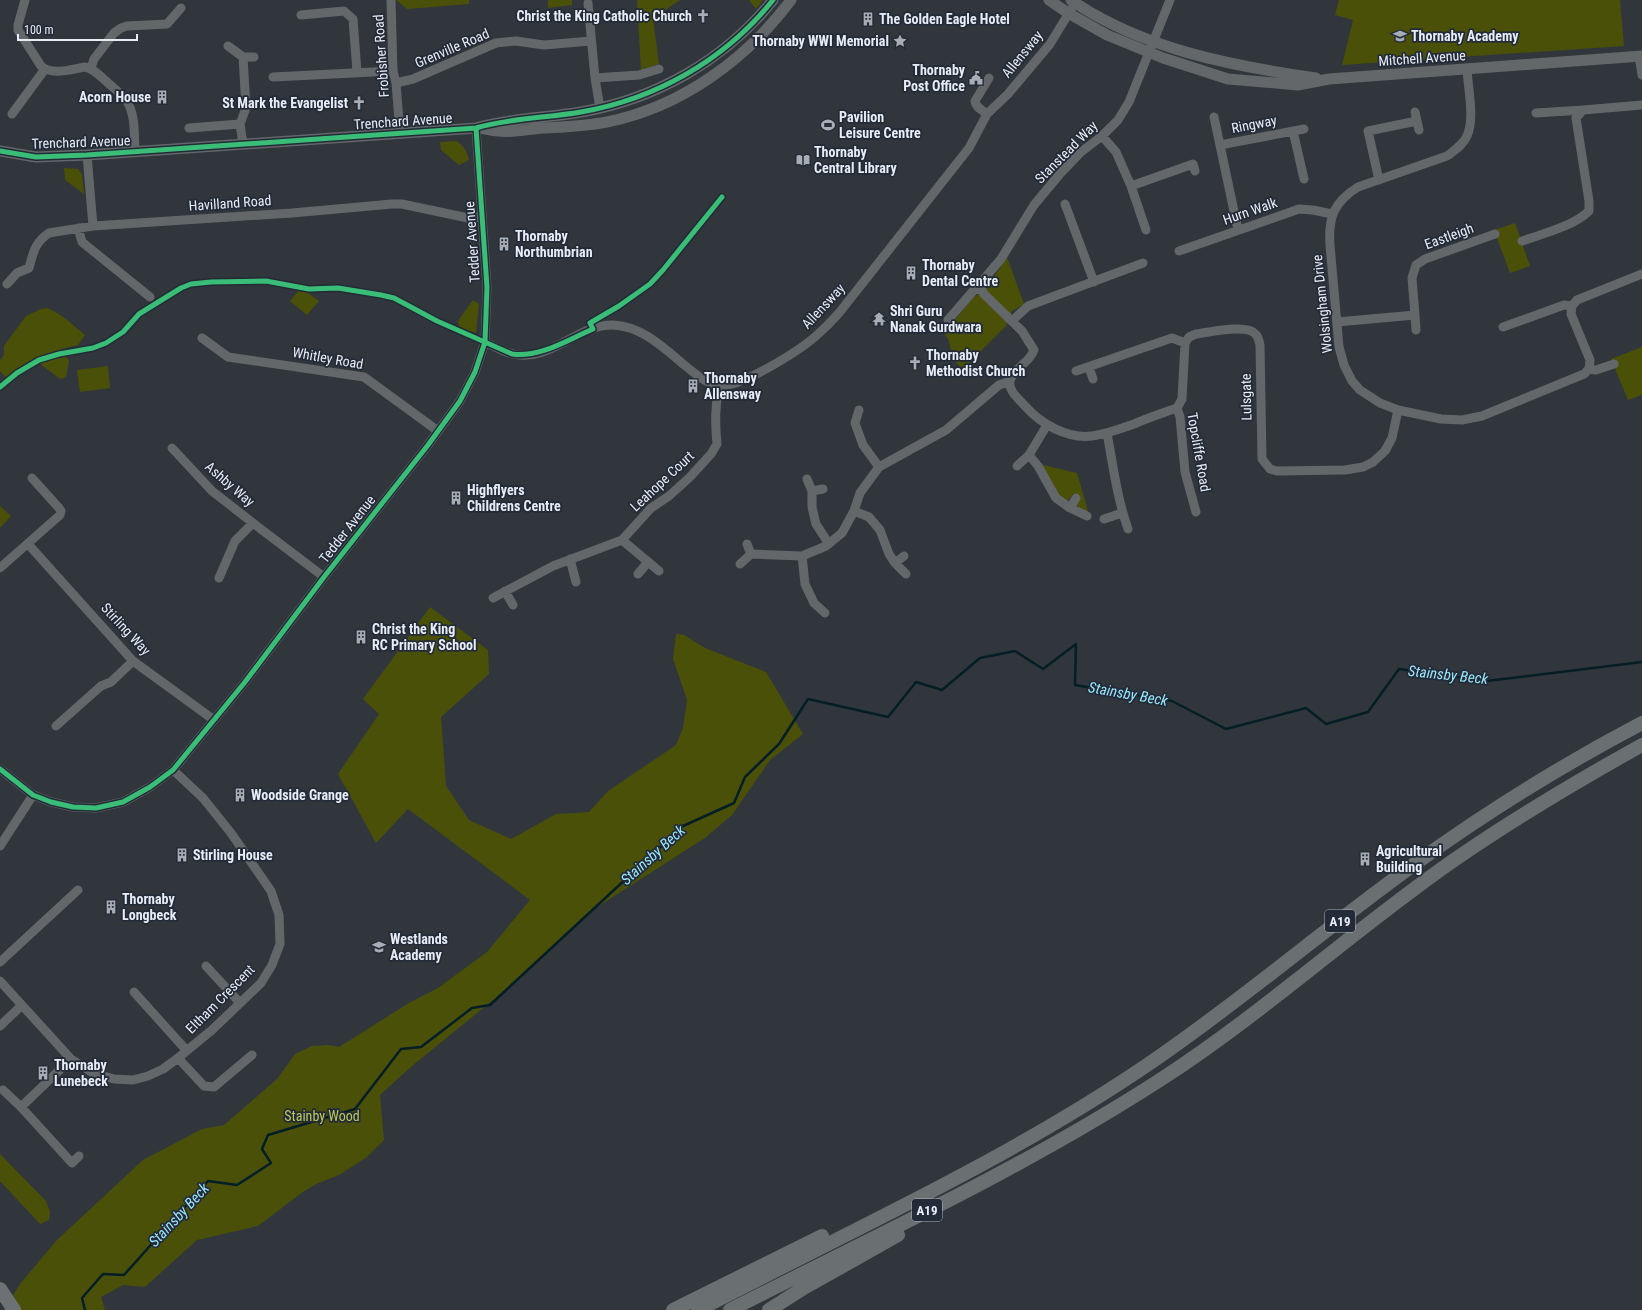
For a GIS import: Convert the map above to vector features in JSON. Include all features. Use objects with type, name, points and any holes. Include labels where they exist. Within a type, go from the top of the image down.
[{"type":"highway","name":"A19","points":[[699,1310],[967,1172],[1090,1102],[1149,1064],[1220,1014],[1422,858],[1487,814],[1609,740],[1642,723]]},
{"type":"highway","name":"A19","points":[[730,1310],[1030,1157],[1120,1105],[1203,1050],[1457,858],[1522,815],[1603,766],[1642,746]]},
{"type":"highway","points":[[769,1310],[859,1256],[1039,1162],[1076,1140],[1120,1105]]},
{"type":"highway","points":[[673,1310],[936,1179],[1044,1128]]},
{"type":"main road","points":[[0,1289],[14,1310]]},
{"type":"street","points":[[25,0],[18,30],[41,66],[51,71],[85,67],[91,68],[126,100],[132,112],[135,152]]},
{"type":"street","points":[[539,123],[585,124],[606,122],[626,117],[663,104],[711,78],[754,42],[780,15],[791,0]]},
{"type":"street","name":"Mitchell Avenue","points":[[1049,0],[1068,13],[1108,35],[1149,53],[1228,79],[1298,85],[1323,80],[1640,56]]},
{"type":"street","name":"Stanstead Way","points":[[948,320],[974,290],[981,288],[983,280],[1001,259],[1034,205],[1059,174],[1081,152],[1102,136],[1118,120],[1129,102],[1170,0]]},
{"type":"street","name":"Frobisher Road","points":[[391,1],[394,71],[400,133]]},
{"type":"street","name":"Mitchell Avenue","points":[[1073,1],[1099,17],[1154,42],[1228,62],[1323,80]]},
{"type":"street","name":"Allensway","points":[[719,385],[730,384],[748,378],[802,347],[825,328],[881,261],[966,152],[980,130],[987,114],[1008,94],[1050,44],[1068,13],[1073,1]]},
{"type":"street","points":[[588,3],[594,78],[600,108]]},
{"type":"street","points":[[771,3],[780,15]]},
{"type":"street","name":"Trenchard Avenue","points":[[0,151],[36,157],[86,155],[476,128],[498,122],[539,123],[600,108],[645,94],[677,80],[700,67],[727,47],[743,33],[771,3]]},
{"type":"street","points":[[91,68],[94,59],[117,30],[127,26],[167,24],[181,8]]},
{"type":"street","points":[[301,15],[344,11],[353,19],[357,72]]},
{"type":"street","name":"Grenville Road","points":[[396,83],[414,79],[496,43],[516,41],[544,45],[590,41]]},
{"type":"street","points":[[228,46],[243,58],[254,57]]},
{"type":"street","points":[[1640,56],[1642,76]]},
{"type":"street","points":[[243,58],[246,108],[240,124],[243,144]]},
{"type":"street","points":[[12,114],[45,69]]},
{"type":"street","points":[[594,78],[640,75],[659,69]]},
{"type":"street","name":"Wolsingham Drive","points":[[1467,70],[1471,118],[1467,136],[1458,148],[1447,156],[1358,187],[1347,194],[1337,205],[1332,214],[1329,229],[1339,347],[1344,365],[1352,381],[1360,390],[1380,403],[1398,410],[1441,419],[1462,420],[1482,416],[1584,374],[1589,369],[1596,370],[1614,364]]},
{"type":"street","points":[[273,77],[394,71]]},
{"type":"street","points":[[987,114],[976,105],[975,101],[989,78]]},
{"type":"street","points":[[1536,113],[1642,105]]},
{"type":"street","points":[[1522,241],[1574,222],[1589,211],[1589,201],[1576,118],[1583,110]]},
{"type":"street","name":"Ringway","points":[[1214,117],[1238,230]]},
{"type":"street","points":[[1379,180],[1368,131],[1417,121]]},
{"type":"street","points":[[189,128],[240,124]]},
{"type":"street","name":"Tedder Avenue","points":[[0,769],[33,795],[51,802],[73,807],[96,808],[123,802],[150,787],[173,770],[245,682],[324,577],[438,431],[463,396],[475,372],[485,342],[487,287],[476,128]]},
{"type":"street","name":"Ringway","points":[[1220,145],[1304,129]]},
{"type":"street","name":"Ringway","points":[[1293,131],[1304,179]]},
{"type":"street","points":[[1102,136],[1116,152],[1131,186],[1146,230]]},
{"type":"street","points":[[86,155],[93,226]]},
{"type":"street","points":[[1131,186],[1192,164],[1195,171]]},
{"type":"street","name":"Havilland Road","points":[[6,284],[17,273],[29,268],[34,250],[49,233],[78,228],[402,204],[468,218],[482,216]]},
{"type":"street","points":[[1066,204],[1094,282]]},
{"type":"street","name":"Hurn Walk","points":[[1179,251],[1299,209],[1332,214]]},
{"type":"street","points":[[78,228],[82,242],[150,297]]},
{"type":"street","name":"Eastleigh","points":[[1416,330],[1412,278],[1416,265],[1425,260],[1495,234]]},
{"type":"street","points":[[1013,320],[1028,306],[1143,263]]},
{"type":"street","points":[[1589,369],[1590,360],[1571,314],[1572,306],[1577,300],[1642,274]]},
{"type":"street","points":[[740,564],[751,554],[802,556],[816,552],[830,544],[842,533],[854,511],[860,493],[879,467],[946,430],[999,385],[1010,381],[1014,372],[1031,357],[1034,350],[1022,331],[1013,320],[984,294],[981,288]]},
{"type":"street","points":[[1503,327],[1564,305],[1572,306]]},
{"type":"street","points":[[1337,322],[1415,315]]},
{"type":"street","points":[[485,342],[512,354],[522,356],[550,349],[592,329],[605,326],[626,327],[637,330],[648,337],[698,376],[708,382],[719,385]]},
{"type":"street","name":"Lulsgate","points":[[1185,343],[1189,337],[1196,334],[1246,329],[1254,332],[1260,345],[1262,459],[1270,469],[1277,471],[1345,470],[1363,467],[1373,462],[1385,451],[1392,438],[1398,410]]},
{"type":"street","name":"Whitley Road","points":[[202,338],[228,357],[364,377],[438,431]]},
{"type":"street","points":[[1076,371],[1172,338],[1185,343]]},
{"type":"street","name":"Topcliffe Road","points":[[1010,381],[1010,389],[1034,417],[1047,425],[1069,434],[1090,436],[1107,433],[1177,408],[1182,399],[1185,343]]},
{"type":"street","points":[[1089,367],[1093,379]]},
{"type":"street","name":"Leahope Court","points":[[493,598],[553,566],[622,540],[650,508],[669,496],[690,477],[711,454],[717,444],[714,419],[719,385]]},
{"type":"street","name":"Topcliffe Road","points":[[1177,408],[1180,417],[1185,472],[1196,512]]},
{"type":"street","points":[[859,410],[851,422],[863,445],[879,467]]},
{"type":"street","points":[[1017,466],[1028,455],[1047,425]]},
{"type":"street","points":[[1107,433],[1122,513],[1128,529]]},
{"type":"street","name":"Ashby Way","points":[[172,448],[212,491],[324,577]]},
{"type":"street","points":[[1028,455],[1038,466],[1056,498],[1070,508],[1087,516]]},
{"type":"street","points":[[0,568],[60,515],[61,511],[32,478]]},
{"type":"street","points":[[807,479],[812,491],[812,507],[816,524],[830,544]]},
{"type":"street","points":[[812,491],[823,489]]},
{"type":"street","points":[[1070,508],[1076,498]]},
{"type":"street","name":"Topcliffe Road","points":[[1193,501],[1202,498]]},
{"type":"street","points":[[854,511],[869,517],[880,530],[894,563],[906,574]]},
{"type":"street","points":[[1104,519],[1122,513]]},
{"type":"street","points":[[219,578],[235,541],[253,523]]},
{"type":"street","points":[[622,540],[659,571]]},
{"type":"street","name":"Stirling Way","points":[[28,544],[133,660],[214,720]]},
{"type":"street","points":[[747,544],[751,554]]},
{"type":"street","points":[[802,556],[805,584],[814,603],[825,613]]},
{"type":"street","points":[[894,563],[904,556]]},
{"type":"street","points":[[570,559],[576,582]]},
{"type":"street","points":[[638,574],[648,562]]},
{"type":"street","points":[[505,591],[513,605]]},
{"type":"street","points":[[56,726],[101,686],[111,682],[133,660]]},
{"type":"street","name":"Eltham Crescent","points":[[0,981],[71,1059],[93,1073],[114,1079],[133,1080],[163,1069],[178,1058],[261,983],[272,964],[280,944],[279,915],[271,891],[231,833],[202,798],[173,770]]},
{"type":"street","points":[[0,846],[33,795]]},
{"type":"street","points":[[0,962],[78,890]]},
{"type":"street","points":[[206,966],[240,1003]]},
{"type":"street","points":[[134,992],[187,1051]]},
{"type":"street","points":[[0,1026],[22,1005]]},
{"type":"street","points":[[178,1058],[204,1086],[214,1087],[252,1055]]},
{"type":"street","points":[[20,1107],[71,1059]]},
{"type":"street","points":[[3,1090],[72,1163],[79,1156]]},
{"type":"green space","points":[[396,0],[469,0],[469,4],[407,9]]},
{"type":"green space","points":[[548,0],[572,0],[572,5],[548,8]]},
{"type":"green space","points":[[637,0],[680,0],[653,18],[659,64],[641,70]]},
{"type":"green space","points":[[749,0],[763,0],[756,9]]},
{"type":"green space","name":"Thornaby Academy","points":[[1339,0],[1620,0],[1624,46],[1342,65],[1353,20],[1335,15]]},
{"type":"green space","points":[[457,141],[462,145],[469,160],[459,165],[441,150],[440,142]]},
{"type":"green space","points":[[64,168],[78,169],[82,174],[84,194],[65,180]]},
{"type":"green space","points":[[1515,223],[1530,266],[1510,273],[1494,230]]},
{"type":"green space","points":[[1007,257],[1024,304],[1012,311],[1006,326],[963,369],[953,360],[949,341],[944,333],[973,298],[987,288]]},
{"type":"green space","points":[[299,290],[305,291],[319,301],[307,315],[290,301]]},
{"type":"green space","points":[[473,300],[479,304],[476,333],[464,330],[459,326],[458,321]]},
{"type":"green space","points":[[47,308],[72,324],[85,335],[78,345],[62,349],[69,361],[66,377],[60,379],[35,360],[7,379],[0,371],[0,360],[4,355],[4,346],[26,316],[41,309]]},
{"type":"green space","points":[[1642,347],[1642,395],[1628,400],[1611,359]]},
{"type":"green space","points":[[108,366],[110,388],[80,392],[77,370]]},
{"type":"green space","points":[[1043,465],[1077,473],[1088,511],[1084,512],[1078,508],[1078,498],[1073,494],[1067,502],[1062,499],[1043,469]]},
{"type":"green space","points":[[0,506],[11,516],[0,528]]},
{"type":"green space","name":"Stainby Wood","points":[[430,607],[488,650],[489,674],[441,717],[446,786],[469,820],[511,839],[556,814],[589,812],[608,791],[676,745],[683,728],[687,700],[673,659],[676,634],[684,635],[705,648],[766,672],[803,734],[770,760],[732,815],[705,838],[594,909],[498,996],[412,1066],[380,1095],[384,1140],[367,1157],[339,1175],[316,1184],[300,1194],[258,1226],[197,1240],[145,1287],[123,1285],[101,1297],[105,1310],[4,1310],[20,1284],[57,1240],[143,1160],[202,1129],[224,1125],[277,1079],[295,1054],[312,1046],[328,1045],[339,1047],[409,1003],[438,988],[487,952],[530,900],[408,809],[376,843],[338,774],[379,714],[363,699]]},
{"type":"green space","points":[[0,1154],[46,1201],[50,1212],[49,1220],[40,1224],[0,1181]]},
{"type":"waterway","name":"Stainsby Beck","points":[[85,1310],[82,1298],[103,1274],[124,1275],[208,1181],[237,1185],[271,1163],[262,1149],[268,1135],[355,1109],[401,1049],[421,1047],[472,1008],[490,1005],[683,826],[734,803],[745,777],[779,744],[808,699],[888,717],[916,682],[942,690],[980,658],[1015,651],[1043,669],[1076,644],[1075,685],[1172,701],[1226,729],[1306,708],[1326,724],[1368,712],[1399,669],[1487,681],[1642,662]]},
{"type":"cycle path","points":[[0,151],[36,157],[87,155],[476,128],[515,120],[581,112],[609,106],[636,97],[662,87],[687,74],[733,41],[754,22],[773,0]]},
{"type":"cycle path","points":[[0,769],[33,795],[51,802],[73,807],[96,808],[123,802],[150,787],[173,770],[245,682],[324,577],[428,445],[460,401],[475,372],[485,342],[487,287],[476,128]]},
{"type":"cycle path","points":[[0,387],[17,373],[39,360],[59,354],[93,348],[106,343],[123,332],[139,314],[181,288],[191,284],[211,282],[266,281],[309,289],[338,288],[381,295],[394,298],[437,321],[512,354],[522,355],[543,351],[593,329],[590,323],[619,306],[650,284],[722,197]]},
{"type":"place","name":"Christ the King Catholic Church","points":[[703,16]]},
{"type":"place","name":"The Golden Eagle Hotel","points":[[868,19]]},
{"type":"place","name":"Thornaby Academy","points":[[1400,36]]},
{"type":"place","name":"Thornaby WWI Memorial","points":[[900,41]]},
{"type":"place","name":"Thornaby Post Office","points":[[976,78]]},
{"type":"place","name":"Acorn House","points":[[162,97]]},
{"type":"place","name":"St Mark the Evangelist","points":[[359,103]]},
{"type":"place","name":"Pavilion Leisure Centre","points":[[828,125]]},
{"type":"place","name":"Thornaby Central Library","points":[[803,160]]},
{"type":"place","name":"Thornaby Northumbrian","points":[[504,244]]},
{"type":"place","name":"Thornaby Dental Centre","points":[[911,273]]},
{"type":"place","name":"Shri Guru Nanak Gurdwara","points":[[879,319]]},
{"type":"place","name":"Thornaby Methodist Church","points":[[915,363]]},
{"type":"place","name":"Thornaby Allensway","points":[[693,386]]},
{"type":"place","name":"Highflyers Childrens Centre","points":[[456,498]]},
{"type":"place","name":"Christ the King RC Primary School","points":[[361,637]]},
{"type":"place","name":"Woodside Grange","points":[[240,795]]},
{"type":"place","name":"Stirling House","points":[[182,855]]},
{"type":"place","name":"Agricultural Building","points":[[1365,859]]},
{"type":"place","name":"Thornaby Longbeck","points":[[111,907]]},
{"type":"place","name":"Westlands Academy","points":[[379,947]]},
{"type":"place","name":"Thornaby Lunebeck","points":[[43,1073]]}]
